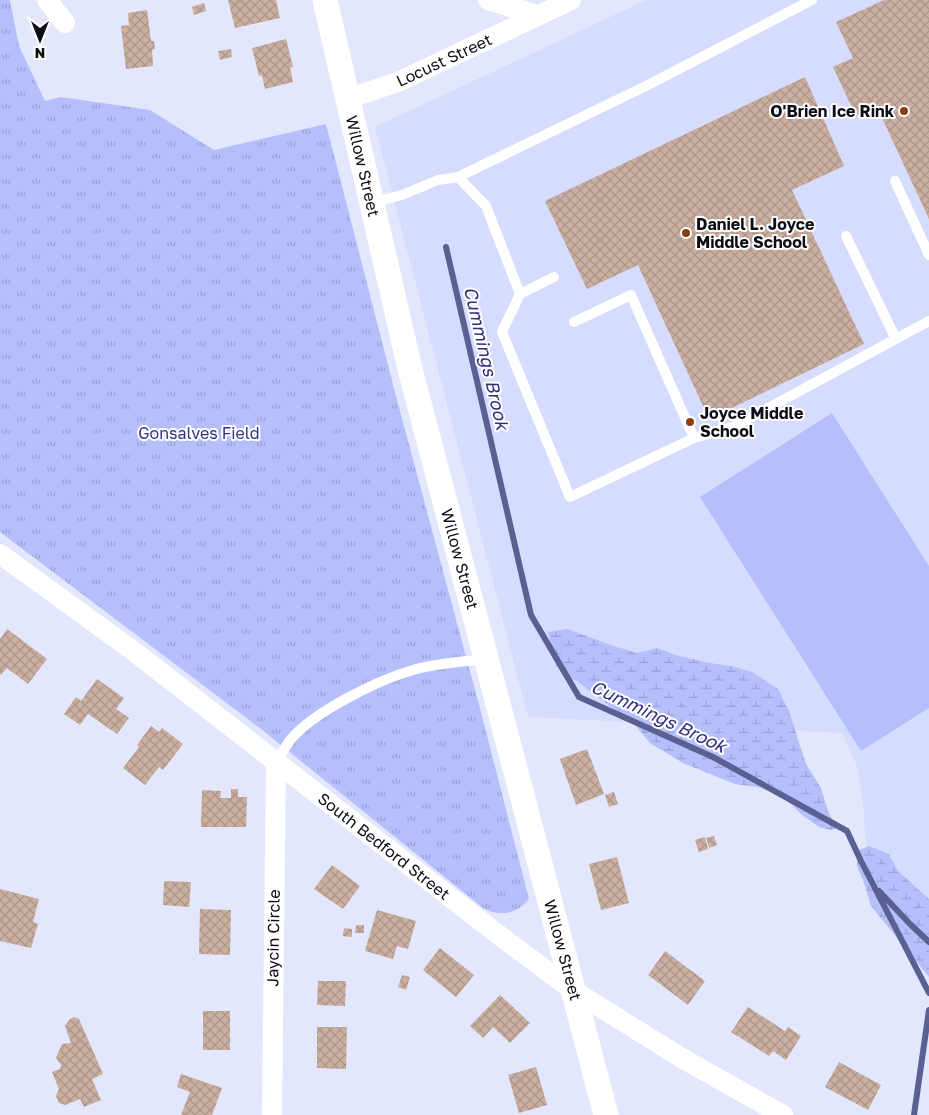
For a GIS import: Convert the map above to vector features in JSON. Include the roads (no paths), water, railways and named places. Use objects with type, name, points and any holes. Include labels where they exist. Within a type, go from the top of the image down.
[{"type":"street","points":[[47,0],[65,23]]},
{"type":"street","name":"Willow Street","points":[[325,0],[410,369],[606,1115]]},
{"type":"street","points":[[488,0],[537,15]]},
{"type":"street","name":"Locust Street","points":[[348,100],[400,81],[571,0]]},
{"type":"street","name":"South Bedford Street","points":[[0,554],[136,653],[508,942],[574,991],[686,1060],[783,1115]]},
{"type":"street","name":"Jaycin Circle","points":[[272,1115],[276,762]]},
{"type":"lane","points":[[372,203],[402,196],[438,180],[458,177],[646,86],[812,0]]},
{"type":"lane","points":[[458,177],[486,206],[520,294]]},
{"type":"lane","points":[[895,181],[929,255]]},
{"type":"lane","points":[[846,236],[896,339]]},
{"type":"lane","points":[[554,277],[520,294],[502,332],[570,497],[694,438],[733,428],[929,321]]},
{"type":"lane","points":[[574,322],[631,295],[694,438]]},
{"type":"lane","points":[[276,762],[292,738],[314,719],[350,697],[413,670],[446,663],[486,659]]},
{"type":"waterway","name":"Cummings Brook","points":[[446,247],[531,615],[579,697],[713,757],[847,831],[929,993]]},
{"type":"waterway","points":[[879,891],[929,942]]},
{"type":"waterway","name":"Cummings Brook","points":[[914,1115],[929,1010]]},
{"type":"place","name":"O'Brien Ice Rink","points":[[904,111]]},
{"type":"place","name":"Daniel L. Joyce Middle School","points":[[686,233]]},
{"type":"place","name":"Joyce Middle School","points":[[690,422]]},
{"type":"park label","name":"Gonsalves Field","points":[[199,433]]}]
